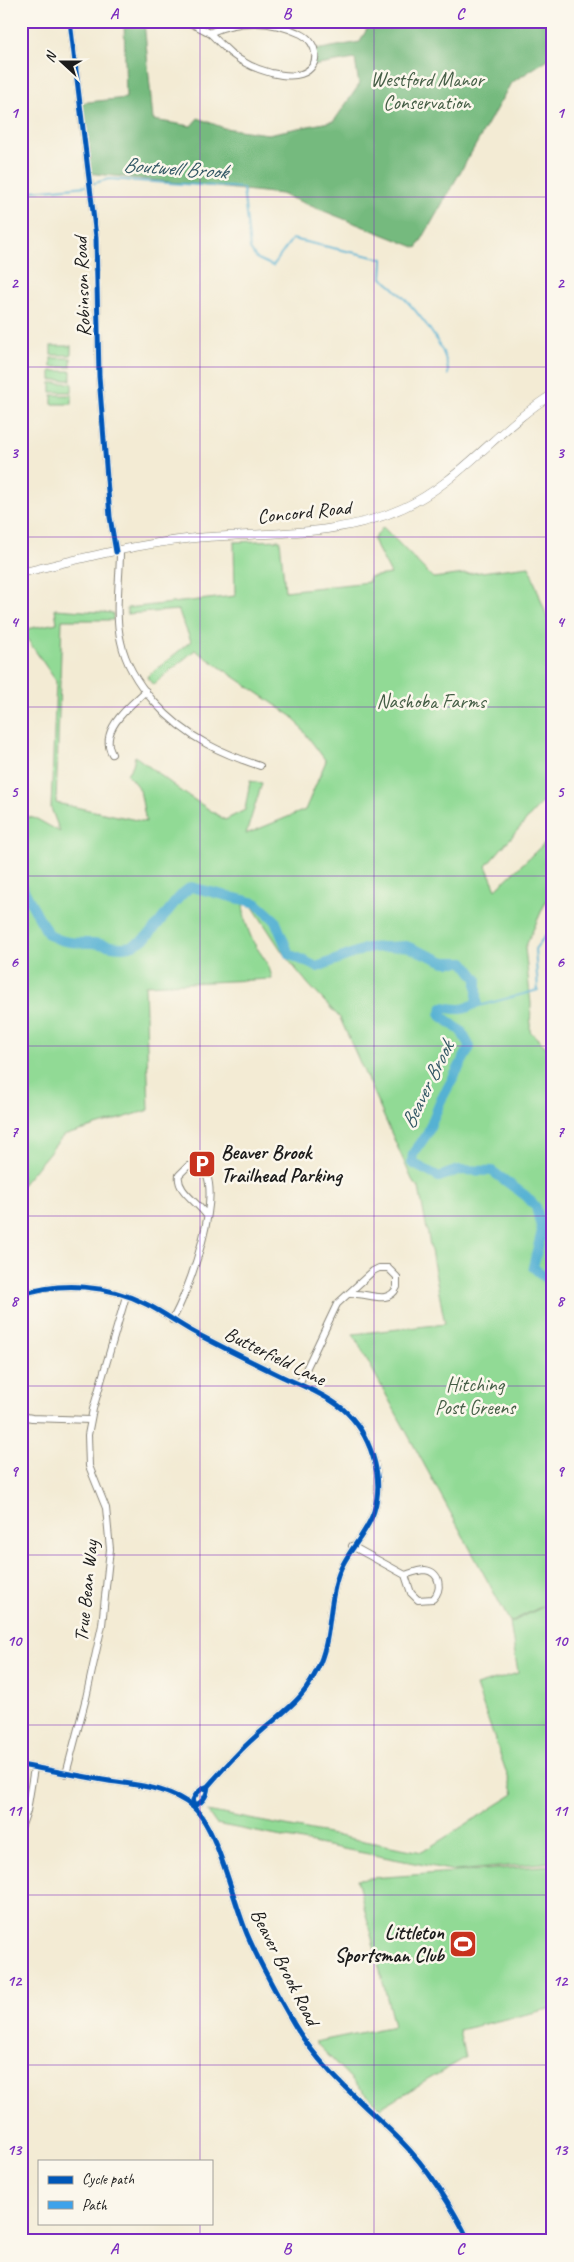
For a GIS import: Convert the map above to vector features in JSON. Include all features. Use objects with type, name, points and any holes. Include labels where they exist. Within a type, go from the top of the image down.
[{"type":"main road","name":"Concord Road","points":[[21,573],[118,551],[194,538],[328,529],[387,515],[409,506],[437,487],[518,419],[553,394]]},
{"type":"street","name":"Robinson Road","points":[[70,21],[96,243],[100,376],[110,517],[118,551],[118,623],[121,642],[128,663],[146,691],[178,724],[208,744],[260,766]]},
{"type":"street","points":[[184,21],[210,33],[235,57],[274,74],[302,74],[312,66],[315,58],[314,46],[310,39],[297,32],[276,25],[244,23],[226,26],[210,33]]},
{"type":"street","points":[[112,754],[108,744],[115,724],[146,691]]},
{"type":"street","points":[[172,1320],[191,1282],[207,1216],[208,1176],[200,1166],[188,1166],[180,1172],[179,1185],[207,1216]]},
{"type":"street","points":[[299,1384],[335,1308],[349,1294],[379,1268],[388,1268],[397,1277],[396,1290],[389,1296],[383,1298],[359,1293],[349,1294]]},
{"type":"street","name":"Butterfield Lane","points":[[21,1295],[43,1289],[66,1287],[94,1289],[126,1296],[145,1303],[223,1348],[332,1401],[351,1418],[365,1437],[373,1458],[377,1485],[376,1501],[366,1529],[352,1546],[335,1583],[323,1653],[310,1683],[290,1708],[244,1747],[208,1786],[202,1788],[192,1799],[192,1806]]},
{"type":"street","name":"True Bean Way","points":[[66,1774],[86,1698],[102,1625],[110,1549],[106,1508],[89,1466],[88,1435],[90,1420],[126,1296]]},
{"type":"street","points":[[21,1416],[90,1420]]},
{"type":"street","points":[[352,1546],[405,1575],[411,1594],[418,1600],[433,1599],[439,1591],[439,1581],[432,1573],[423,1570],[405,1575]]},
{"type":"street","name":"Beaver Brook Road","points":[[21,1765],[147,1788],[168,1794],[192,1806],[205,1822],[222,1863],[247,1935],[295,2026],[335,2078],[403,2143],[461,2223],[469,2241]]},
{"type":"street","points":[[21,1828],[27,1811],[34,1768]]},
{"type":"green space","name":"Westford Manor Conservation","points":[[124,21],[144,21],[153,120],[191,126],[198,118],[224,128],[268,134],[334,121],[359,85],[355,59],[312,66],[315,50],[360,42],[371,21],[546,21],[553,35],[553,56],[511,83],[417,248],[281,194],[87,173],[79,103],[126,98]]},
{"type":"green space","points":[[51,346],[71,346],[71,355],[51,355]]},
{"type":"green space","points":[[51,358],[71,358],[71,367],[51,367]]},
{"type":"green space","points":[[51,371],[71,371],[71,380],[51,380]]},
{"type":"green space","points":[[51,383],[72,383],[72,392],[51,392]]},
{"type":"green space","points":[[52,395],[72,395],[72,404],[52,404]]},
{"type":"green space","points":[[383,527],[433,578],[529,566],[553,634],[553,790],[486,866],[496,889],[553,835],[553,902],[546,901],[525,948],[531,1004],[530,1031],[553,1054],[553,1601],[510,1622],[353,1334],[445,1324],[419,1188],[414,1184],[340,1018],[285,956],[251,904],[243,903],[247,926],[254,943],[268,966],[272,979],[145,985],[149,1110],[63,1136],[21,1186],[21,815],[37,819],[60,832],[51,808],[56,681],[21,630],[57,623],[55,609],[113,613],[113,620],[62,620],[56,803],[146,822],[140,790],[127,774],[133,765],[135,756],[184,793],[225,820],[245,810],[250,781],[262,783],[246,834],[305,810],[326,761],[293,717],[195,650],[153,685],[147,677],[191,641],[178,610],[127,614],[127,608],[235,596],[234,542],[280,540],[285,591],[369,582],[369,577],[391,574],[373,540]]},
{"type":"green space","points":[[553,1602],[553,1862],[455,1871],[216,1824],[207,1811],[422,1852],[514,1794],[476,1686],[518,1673],[510,1623]]},
{"type":"green space","name":"Littleton Sportsman Club","points":[[553,1865],[553,2008],[459,2030],[465,2058],[380,2108],[315,2042],[394,2026],[357,1879]]},
{"type":"waterway","name":"Boutwell Brook","points":[[91,184],[109,179],[243,188],[250,249],[256,258],[273,266],[292,239],[383,259],[382,278],[414,309],[434,336],[447,363],[448,375]]},
{"type":"waterway","name":"Boutwell Brook","points":[[21,192],[87,186]]},
{"type":"waterway","name":"Beaver Brook","points":[[21,885],[48,934],[69,942],[119,947],[134,945],[152,932],[175,902],[191,887],[256,903],[275,920],[289,954],[317,967],[367,948],[406,946],[445,962],[464,962],[477,979],[477,1002],[461,1009],[443,1007],[440,1015],[461,1031],[470,1047],[441,1100],[427,1134],[413,1154],[412,1163],[439,1177],[458,1170],[492,1171],[526,1196],[536,1207],[542,1231],[533,1267],[547,1279],[553,1279]]},
{"type":"waterway","points":[[468,1009],[538,990],[535,949],[553,926]]},
{"type":"marked path","points":[[547,21],[553,32]]},
{"type":"cycle path","points":[[70,21],[96,237],[99,376],[110,517],[116,552]]},
{"type":"cycle path","points":[[21,1295],[52,1288],[84,1287],[116,1293],[146,1304],[194,1332],[329,1399],[353,1419],[361,1430],[373,1456],[378,1484],[374,1511],[367,1527],[339,1573],[333,1595],[324,1652],[314,1676],[300,1696],[243,1749],[208,1786],[197,1794],[192,1806],[203,1799],[208,1786]]},
{"type":"cycle path","points":[[21,1765],[150,1788],[173,1795],[193,1807],[202,1817],[210,1831],[247,1934],[263,1968],[294,2024],[305,2041],[330,2071],[411,2151],[430,2175],[469,2241]]},
{"type":"place","name":"Beaver Brook Trailhead Parking","points":[[202,1164]]},
{"type":"place","name":"Littleton Sportsman Club","points":[[463,1944]]},
{"type":"park label","name":"Nashoba Farms","points":[[431,701]]},
{"type":"park label","name":"Hitching Post Greens","points":[[475,1396]]}]
